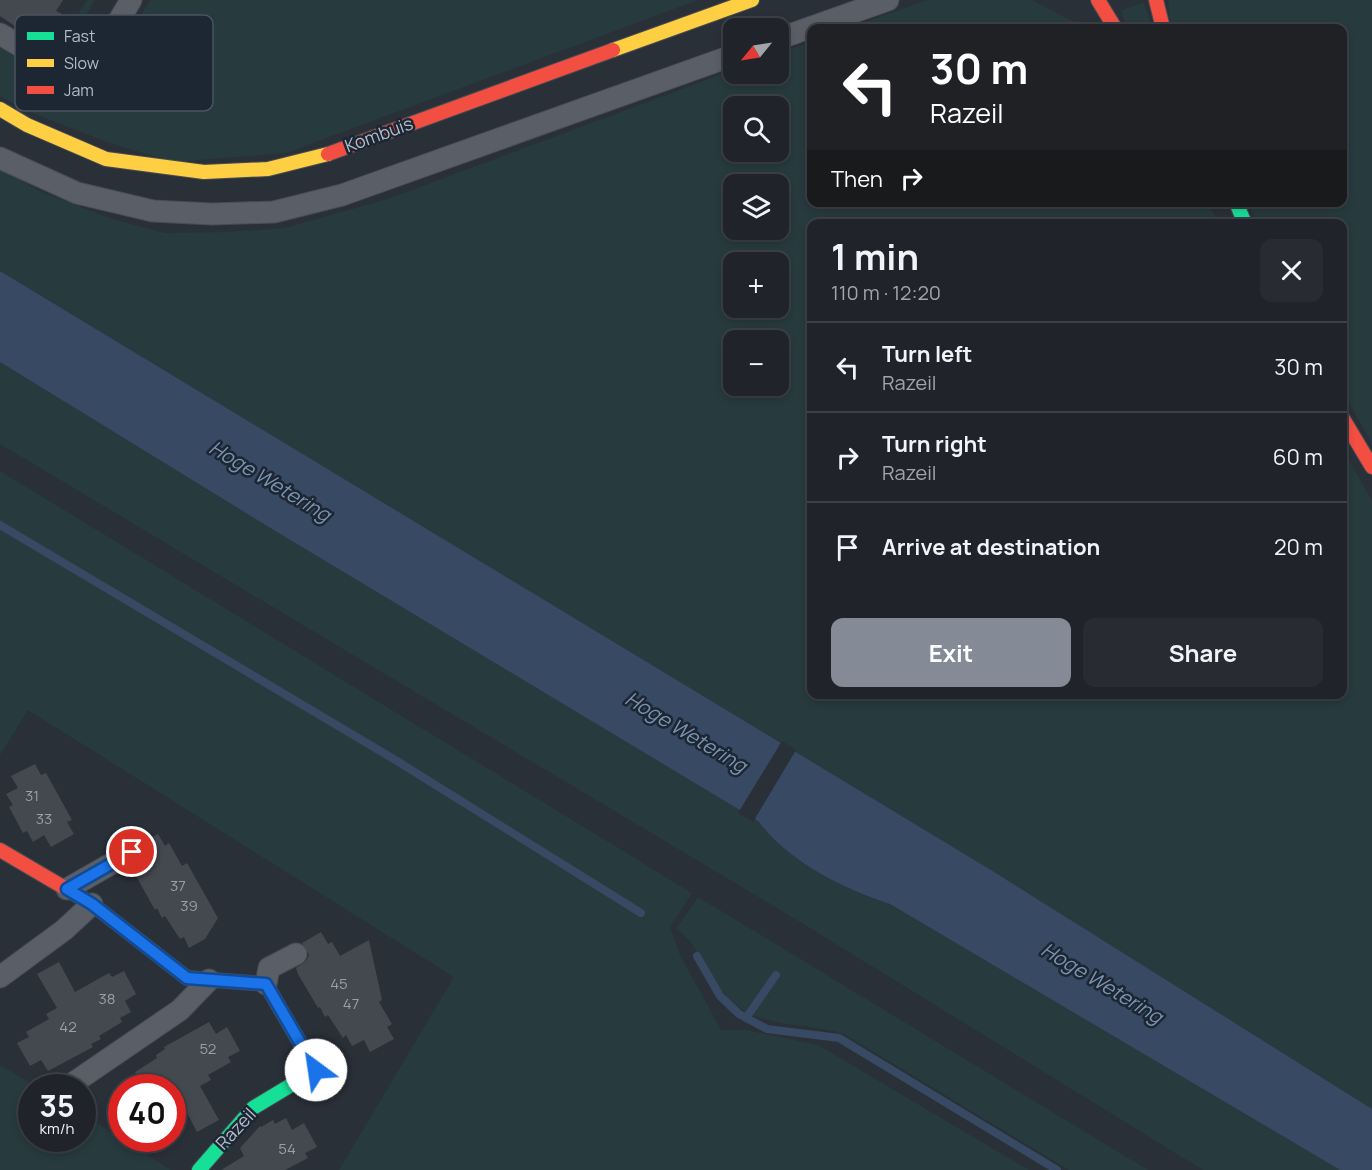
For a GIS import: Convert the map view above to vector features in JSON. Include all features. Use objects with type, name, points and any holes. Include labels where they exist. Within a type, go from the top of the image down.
[{"type":"street","points":[[121,15],[130,0]]},
{"type":"street","name":"Kombuis","points":[[0,109],[27,125],[106,159],[204,172],[268,169],[327,154],[752,0]]},
{"type":"street","points":[[820,24],[888,0]]},
{"type":"street","points":[[1098,0],[1113,24]]},
{"type":"street","points":[[1156,0],[1161,24]]},
{"type":"street","points":[[789,35],[807,29]]},
{"type":"street","points":[[0,34],[15,43]]},
{"type":"street","points":[[0,158],[77,193],[153,211],[212,214],[274,212],[342,195],[723,59]]},
{"type":"street","points":[[1347,425],[1372,467]]},
{"type":"street","points":[[0,850],[92,904],[187,978],[266,984],[268,968],[296,954]]},
{"type":"street","points":[[67,889],[132,852]]},
{"type":"street","points":[[0,978],[64,930],[92,904]]},
{"type":"street","points":[[86,1074],[180,1010],[209,980]]},
{"type":"street","name":"Razeil","points":[[199,1170],[253,1108],[316,1070],[266,984]]},
{"type":"green space","points":[[87,0],[95,0],[86,15],[78,15]]},
{"type":"green space","points":[[150,0],[698,0],[286,153],[175,162],[112,144],[28,111],[213,111],[213,15],[141,15]]},
{"type":"green space","points":[[928,0],[1032,0],[1072,21],[1097,24],[859,24]]},
{"type":"green space","points":[[1168,0],[1372,0],[1372,444],[1347,399],[1347,219],[1256,219],[1250,207],[1347,207],[1347,24],[1171,24]]},
{"type":"green space","points":[[1143,2],[1151,24],[1126,24],[1121,11]]},
{"type":"green space","points":[[807,43],[807,207],[1210,207],[1217,219],[807,219],[807,699],[1347,699],[1347,456],[1372,501],[1372,1109],[991,870],[0,271],[0,168],[39,191],[112,219],[165,233],[285,228],[391,198],[723,74],[723,84],[789,84],[789,50]]},
{"type":"green space","points":[[0,46],[15,53],[15,104],[0,96]]},
{"type":"green space","points":[[0,362],[272,529],[758,821],[785,849],[817,872],[853,890],[890,904],[1340,1170],[1203,1170],[797,920],[0,444]]},
{"type":"green space","points":[[0,471],[692,893],[670,927],[680,955],[721,1030],[746,1030],[818,1045],[1029,1170],[339,1170],[454,977],[28,710],[0,755]]},
{"type":"green space","points":[[698,897],[1148,1170],[1069,1170],[844,1034],[780,1023],[750,1014],[737,1006],[718,987],[692,943],[676,929]]},
{"type":"green space","points":[[0,1065],[18,1076],[18,1152],[96,1152],[96,1123],[108,1131],[108,1152],[142,1152],[171,1170],[0,1170]]},
{"type":"water","name":"Hoge Wetering","points":[[0,271],[991,870],[1372,1109],[1372,1170],[1340,1170],[890,904],[853,890],[817,872],[785,849],[758,821],[272,529],[0,362]]},
{"type":"pier","points":[[782,741],[796,750],[753,822],[738,813]]},
{"type":"building","points":[[0,0],[63,0],[56,11],[61,15],[15,15],[15,26],[0,16]]},
{"type":"building","points":[[35,764],[41,775],[46,773],[72,820],[67,822],[74,834],[51,847],[44,835],[33,842],[27,831],[23,833],[9,807],[13,805],[6,794],[18,788],[11,776]]},
{"type":"building","points":[[158,834],[165,846],[169,843],[182,866],[187,863],[218,918],[205,939],[189,948],[184,937],[180,939],[165,916],[162,918],[157,908],[155,910],[131,867],[143,858],[145,851],[141,843]]},
{"type":"building","points":[[321,932],[328,944],[332,942],[340,956],[369,940],[382,1000],[379,1002],[392,1024],[387,1027],[394,1039],[370,1052],[364,1040],[352,1046],[346,1035],[343,1038],[328,1015],[325,1017],[320,1007],[318,1008],[298,974],[296,968],[306,961],[309,955],[302,943]]},
{"type":"building","points":[[59,962],[75,992],[109,973],[112,977],[124,971],[136,994],[125,1001],[131,1012],[120,1018],[122,1022],[99,1036],[101,1039],[91,1044],[93,1047],[48,1071],[41,1060],[30,1066],[17,1043],[29,1037],[26,1032],[49,1019],[46,1014],[57,1008],[37,974]]},
{"type":"building","points":[[209,1022],[216,1034],[227,1027],[240,1051],[228,1057],[231,1062],[208,1075],[211,1080],[200,1086],[219,1120],[197,1132],[186,1111],[186,1074],[136,1074],[135,1072],[157,1058],[156,1055],[165,1049],[164,1047]]},
{"type":"building","points":[[286,1118],[292,1130],[304,1123],[317,1147],[305,1153],[308,1158],[285,1170],[221,1170],[244,1156],[240,1148],[260,1126],[273,1120],[275,1124]]},
{"type":"waterway","points":[[0,525],[397,761],[641,913]]},
{"type":"waterway","points":[[697,956],[720,996],[739,1014],[767,1029],[839,1038],[1057,1170]]},
{"type":"waterway","points":[[746,1018],[776,975]]},
{"type":"traffic: fast","points":[[1238,207],[1243,219]]},
{"type":"traffic: fast","points":[[199,1170],[253,1108],[316,1070],[278,1005]]},
{"type":"traffic: slow","points":[[613,50],[752,0]]},
{"type":"traffic: slow","points":[[0,109],[27,125],[106,159],[204,172],[268,169],[328,154]]},
{"type":"traffic: jam","points":[[1098,0],[1113,24]]},
{"type":"traffic: jam","points":[[1156,0],[1162,24]]},
{"type":"traffic: jam","points":[[328,154],[613,50]]},
{"type":"traffic: jam","points":[[1347,425],[1372,467]]},
{"type":"traffic: jam","points":[[0,850],[92,904],[187,978],[266,984],[278,1005]]},
{"type":"route","points":[[132,852],[67,889],[92,904],[187,978],[266,984],[316,1070]]}]
